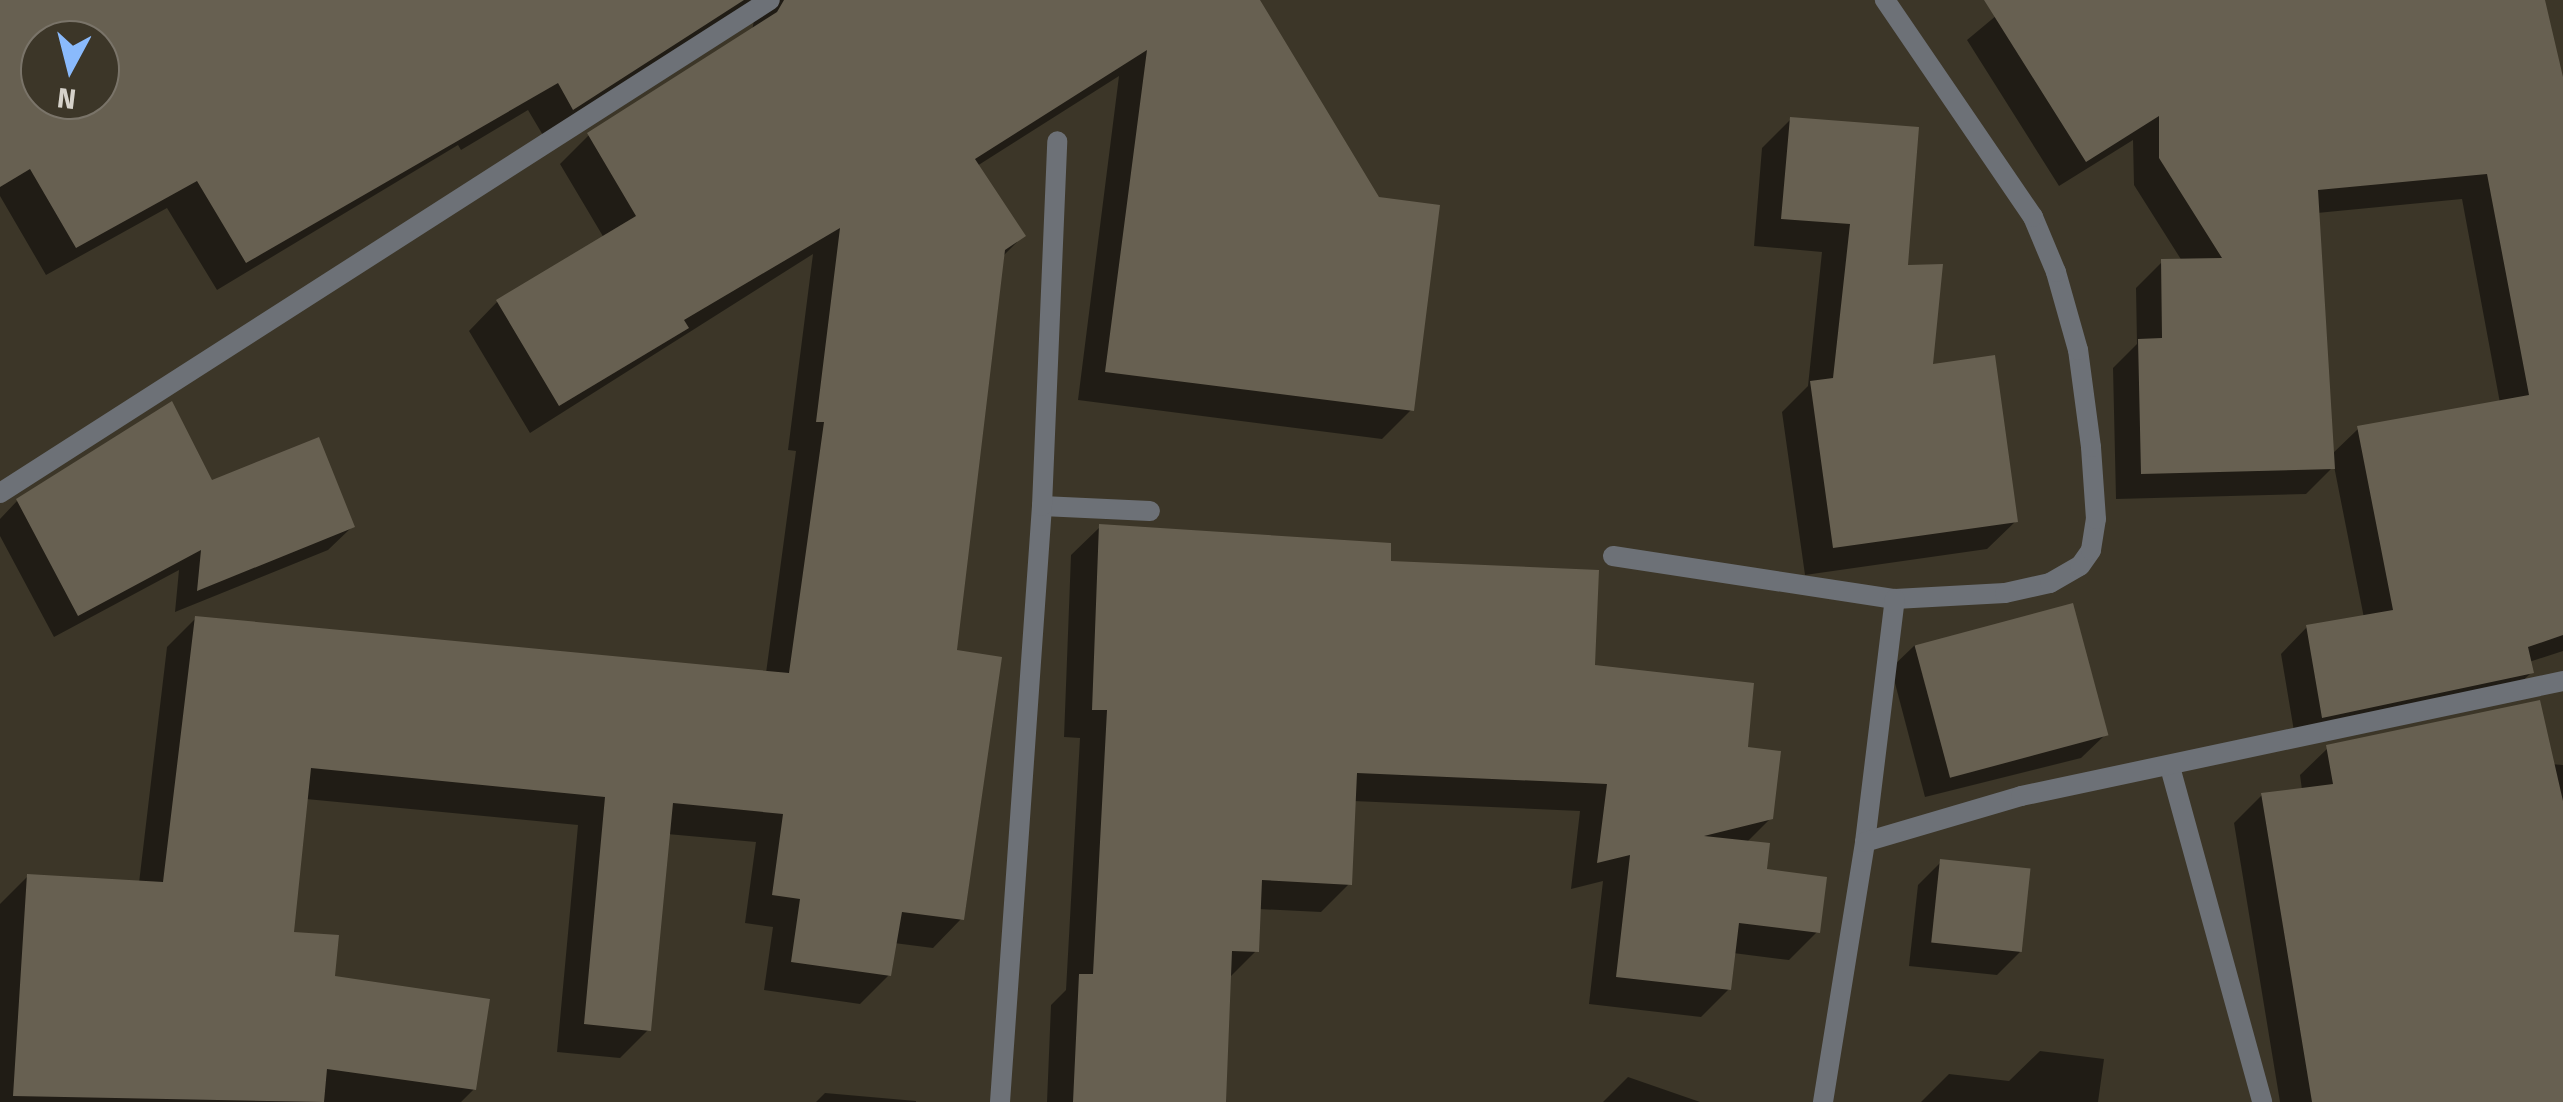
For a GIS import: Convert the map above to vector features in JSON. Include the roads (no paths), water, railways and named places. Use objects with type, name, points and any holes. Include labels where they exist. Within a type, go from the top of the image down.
[{"type":"street","points":[[0,493],[770,0]]},
{"type":"street","points":[[1613,556],[1895,599],[2005,593],[2050,583],[2080,566],[2091,550],[2096,519],[2078,350],[2056,272],[2033,217],[1885,0]]},
{"type":"street","points":[[1000,1102],[1042,506],[1057,141]]},
{"type":"street","points":[[1042,506],[1150,511]]},
{"type":"street","points":[[1823,1102],[1865,842],[1895,599]]},
{"type":"street","points":[[1865,842],[2021,796],[2563,681]]},
{"type":"street","points":[[2170,767],[2262,1102]]}]
